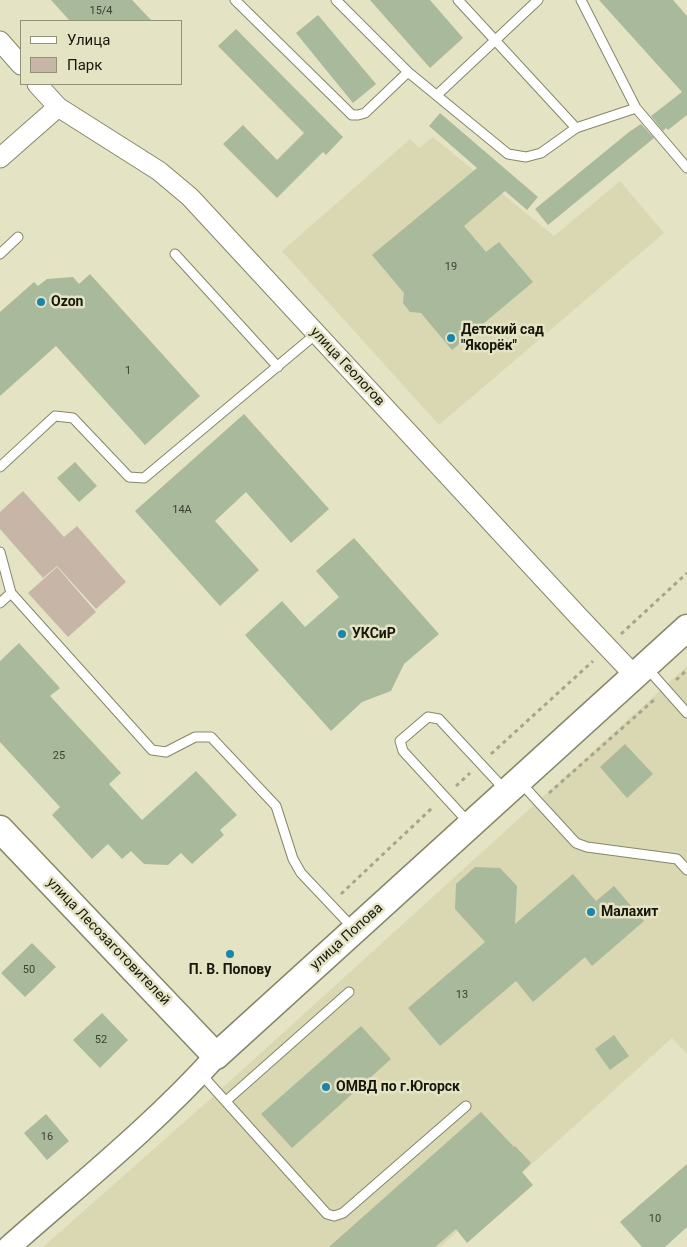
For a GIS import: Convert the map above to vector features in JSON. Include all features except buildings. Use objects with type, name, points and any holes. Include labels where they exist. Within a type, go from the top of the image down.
[{"type":"main road","name":"улица Попова","points":[[208,1065],[687,628]]},
{"type":"main road","name":"улица Лесозаготовителей","points":[[0,829],[208,1065]]},
{"type":"street","points":[[0,41],[20,64]]},
{"type":"street","name":"улица Геологов","points":[[38,85],[58,107],[174,182],[190,197],[579,617],[640,671]]},
{"type":"street","points":[[0,158],[58,107]]},
{"type":"street","name":"улица Попова","points":[[9,1247],[153,1120],[208,1065]]},
{"type":"lane","points":[[236,0],[352,115],[365,113],[408,72]]},
{"type":"lane","points":[[336,0],[408,72],[508,154],[526,157],[541,153],[576,128],[636,108]]},
{"type":"lane","points":[[458,0],[576,128]]},
{"type":"lane","points":[[437,95],[538,0]]},
{"type":"lane","points":[[581,0],[636,108],[687,168]]},
{"type":"lane","points":[[0,254],[18,237]]},
{"type":"lane","points":[[176,254],[278,366]]},
{"type":"lane","points":[[0,467],[55,416],[72,418],[129,476],[144,478],[316,334]]},
{"type":"lane","points":[[0,552],[11,593],[152,750],[166,752],[195,737],[211,737],[276,806],[293,860],[301,873],[355,930]]},
{"type":"lane","points":[[0,603],[11,593]]},
{"type":"lane","points":[[640,671],[687,713]]},
{"type":"lane","points":[[470,825],[403,751],[400,740],[428,717],[439,719],[576,843],[587,847],[677,859],[687,870]]},
{"type":"lane","points":[[226,1101],[349,992]]},
{"type":"lane","points":[[208,1065],[226,1101],[327,1214],[334,1216],[343,1213],[466,1106]]},
{"type":"path","points":[[622,632],[687,573]]},
{"type":"shaded area","name":"Детский сад \"Якорёк\"","points":[[433,137],[554,236],[620,181],[664,233],[439,425],[282,251],[410,139],[419,148]]},
{"type":"shaded area","points":[[687,666],[687,1054],[672,1038],[440,1247],[43,1247],[208,1101]]},
{"type":"green space","points":[[23,491],[64,537],[77,526],[126,582],[96,609],[57,566],[43,578],[0,529],[0,512]]},
{"type":"green space","points":[[57,567],[96,612],[68,637],[28,593]]},
{"type":"place","name":"Ozon","points":[[41,302]]},
{"type":"place","name":"Детский сад \"Якорёк\"","points":[[451,338]]},
{"type":"place","name":"УКСиР","points":[[342,634]]},
{"type":"place","name":"Малахит","points":[[591,912]]},
{"type":"place","name":"П. В. Попову","points":[[230,954]]},
{"type":"place","name":"ОМВД по г.Югорск","points":[[326,1087]]}]
